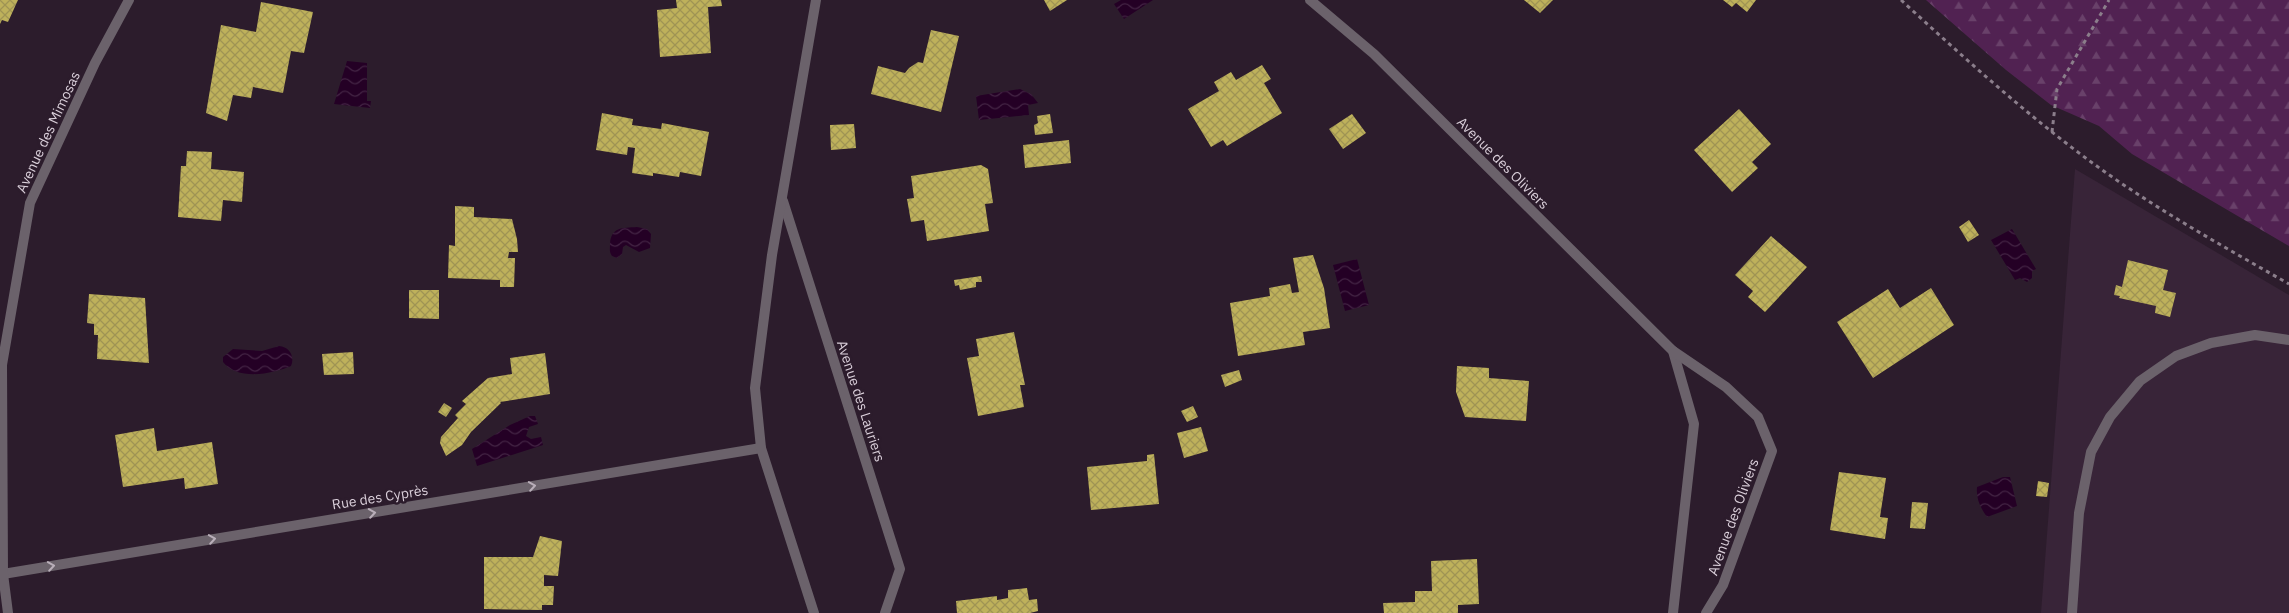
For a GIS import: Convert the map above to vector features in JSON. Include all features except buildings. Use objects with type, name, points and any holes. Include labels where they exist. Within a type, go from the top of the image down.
[{"type":"street","name":"Avenue des Mimosas","points":[[8,613],[3,574],[2,365],[30,203],[95,63],[129,0]]},
{"type":"street","name":"Avenue des Lauriers","points":[[814,613],[760,448],[755,388],[772,254],[816,0]]},
{"type":"street","name":"Avenue des Oliviers","points":[[1310,0],[1374,54],[1673,351],[1726,387],[1758,417],[1772,451],[1723,585],[1706,613]]},
{"type":"street","name":"Avenue des Lauriers","points":[[782,198],[900,569],[885,613]]},
{"type":"street","points":[[2072,613],[2079,513],[2091,452],[2110,417],[2140,381],[2176,356],[2211,343],[2255,335],[2289,340]]},
{"type":"street","name":"Avenue des Oliviers","points":[[1673,351],[1694,424],[1673,613]]},
{"type":"street","name":"Rue des Cyprès","points":[[3,574],[760,448]]},
{"type":"path","points":[[1901,0],[1994,85],[2084,157],[2167,213],[2289,284]]},
{"type":"path","points":[[2052,132],[2058,89],[2109,0]]},
{"type":"shaded area","points":[[2075,169],[2289,295],[2289,613],[2041,613]]},
{"type":"green space","points":[[1926,0],[2289,0],[2289,246],[2132,154],[2099,126],[2051,105],[2006,70]]},
{"type":"water","points":[[1121,0],[1153,0],[1124,19],[1114,4]]},
{"type":"water","points":[[347,61],[367,63],[367,101],[371,101],[370,108],[334,104]]},
{"type":"water","points":[[1020,89],[1031,94],[1038,103],[1028,105],[1029,115],[979,120],[976,96]]},
{"type":"water","points":[[637,227],[647,229],[651,234],[650,248],[639,252],[626,245],[623,247],[622,254],[617,258],[612,256],[610,244],[615,231],[622,228]]},
{"type":"water","points":[[2012,229],[2036,269],[2032,271],[2032,278],[2027,282],[2020,278],[2015,280],[1991,240]]},
{"type":"water","points":[[1357,259],[1369,305],[1345,311],[1333,265]]},
{"type":"water","points":[[279,346],[286,348],[291,353],[291,366],[265,373],[246,374],[229,368],[223,362],[223,357],[233,349],[262,351]]},
{"type":"water","points":[[530,416],[535,416],[538,424],[529,427],[526,436],[531,439],[541,437],[543,445],[477,466],[472,449],[510,425]]},
{"type":"water","points":[[2003,477],[2010,477],[2017,506],[1987,517],[1979,503],[1977,487]]}]
